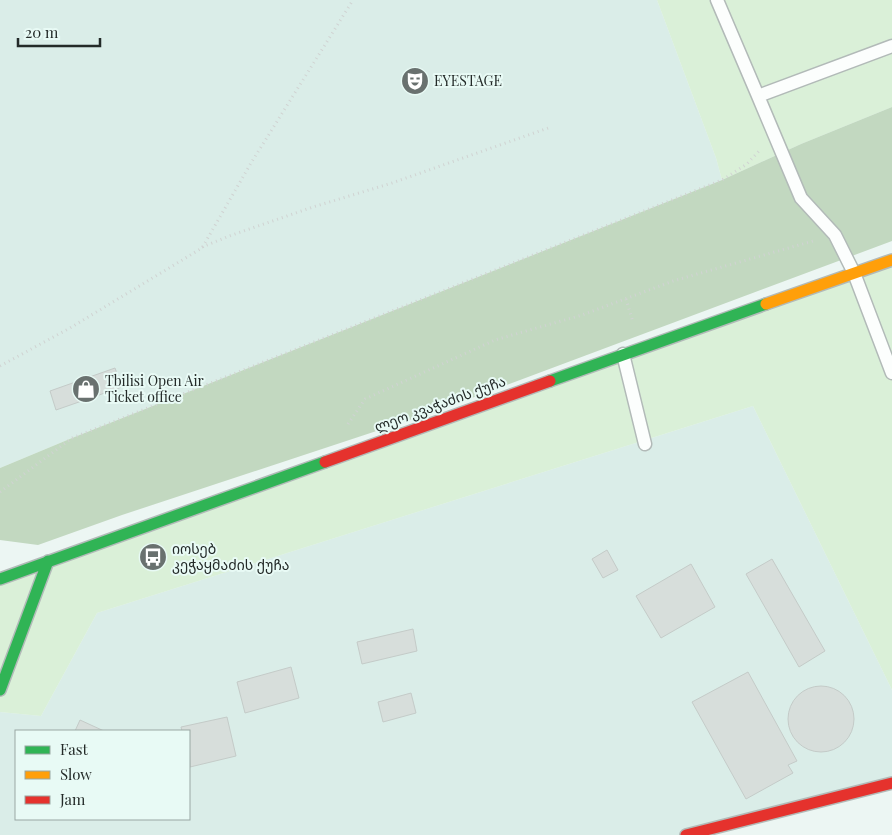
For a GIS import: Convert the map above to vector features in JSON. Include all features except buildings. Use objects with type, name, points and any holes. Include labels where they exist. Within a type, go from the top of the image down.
[{"type":"main road","name":"ლეო კვაჭაძის ქუჩა","points":[[0,579],[623,354],[892,260]]},
{"type":"main road","points":[[0,690],[48,561]]},
{"type":"main road","points":[[686,835],[892,783]]},
{"type":"lane","points":[[717,0],[802,198],[835,235],[854,273],[892,372]]},
{"type":"lane","points":[[758,96],[892,46]]},
{"type":"lane","points":[[623,354],[645,444]]},
{"type":"path","points":[[202,248],[251,163],[353,0]]},
{"type":"path","points":[[0,492],[72,438],[722,180],[747,164],[762,148],[770,126]]},
{"type":"path","points":[[0,366],[70,328],[202,248],[232,235],[313,207],[392,183],[551,127]]},
{"type":"path","points":[[335,458],[350,419],[365,399],[495,340],[582,315],[673,281],[835,235]]},
{"type":"shaded area","points":[[0,0],[657,0],[716,158],[722,180],[0,468]]},
{"type":"shaded area","points":[[753,406],[892,690],[892,783],[686,835],[0,835],[0,712],[41,716],[97,613]]},
{"type":"green space","points":[[657,0],[892,0],[892,107],[801,144],[722,180],[716,158]]},
{"type":"green space","points":[[892,107],[892,241],[437,411],[122,515],[38,545],[0,540],[0,468],[722,180],[801,144]]},
{"type":"green space","points":[[892,260],[892,690],[753,406],[97,613],[41,716],[0,712],[0,579]]},
{"type":"traffic: fast","points":[[550,381],[766,304]]},
{"type":"traffic: fast","points":[[0,579],[325,462]]},
{"type":"traffic: fast","points":[[0,690],[48,561]]},
{"type":"traffic: slow","points":[[766,304],[892,260]]},
{"type":"traffic: jam","points":[[325,462],[550,381]]},
{"type":"traffic: jam","points":[[686,835],[892,783]]},
{"type":"place","name":"EYESTAGE","points":[[415,81]]},
{"type":"place","name":"Tbilisi Open Air Ticket office","points":[[86,389]]},
{"type":"place","name":"იოსებ კეჭაყმაძის ქუჩა","points":[[153,557]]}]
